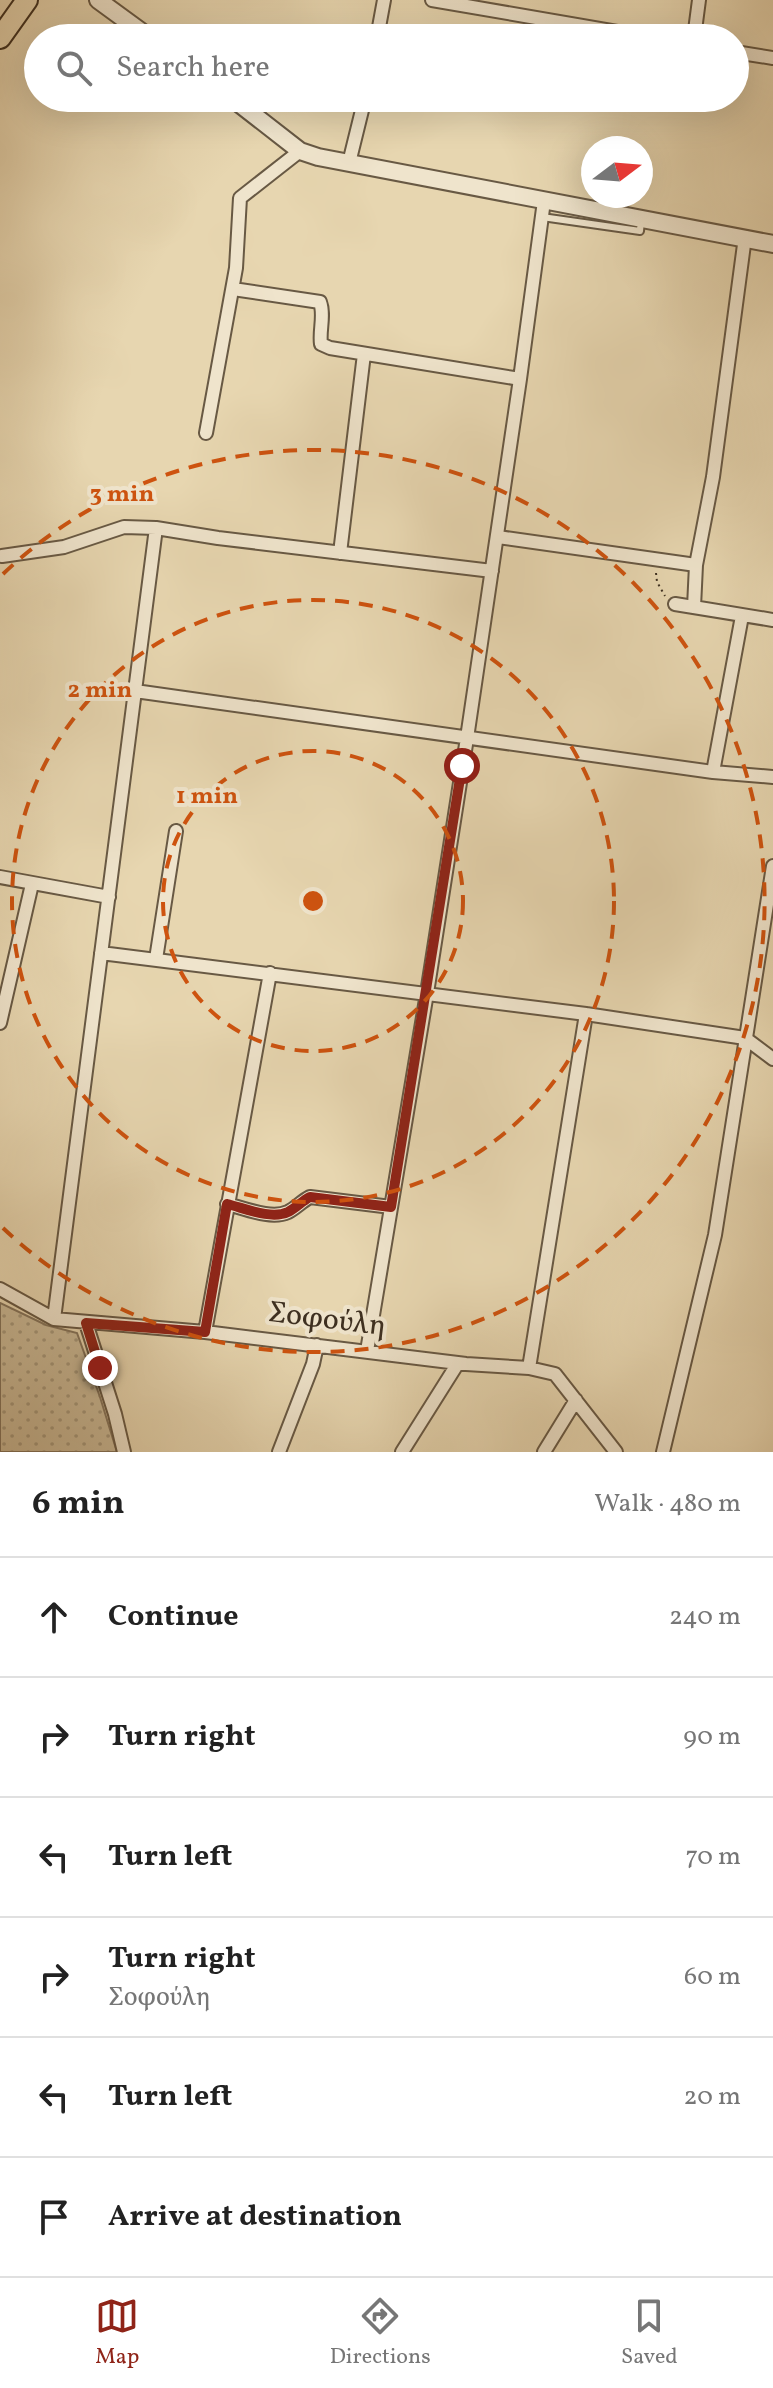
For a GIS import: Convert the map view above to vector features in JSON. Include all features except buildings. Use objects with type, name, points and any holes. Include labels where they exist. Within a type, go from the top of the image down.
[{"type":"main road","points":[[0,38],[27,0]]},
{"type":"street","points":[[99,0],[131,24]]},
{"type":"street","points":[[380,24],[384,0]]},
{"type":"street","points":[[432,0],[571,24]]},
{"type":"street","points":[[696,24],[699,0]]},
{"type":"street","points":[[749,54],[773,58]]},
{"type":"street","points":[[250,112],[300,151],[318,157],[543,209],[642,217],[773,244]]},
{"type":"street","points":[[349,163],[362,112]]},
{"type":"street","points":[[206,433],[233,289],[240,198],[300,151]]},
{"type":"street","points":[[367,1351],[498,537],[543,209]]},
{"type":"street","points":[[694,607],[696,565],[713,477],[745,237]]},
{"type":"street","points":[[233,289],[320,302],[321,344],[364,354],[520,379]]},
{"type":"street","points":[[340,553],[364,354]]},
{"type":"street","points":[[2,556],[64,547],[124,527],[156,528],[492,571]]},
{"type":"street","points":[[54,1319],[156,528]]},
{"type":"street","points":[[498,537],[696,565]]},
{"type":"street","points":[[675,604],[773,620]]},
{"type":"street","points":[[713,772],[742,616]]},
{"type":"street","points":[[135,691],[713,772],[773,777]]},
{"type":"street","points":[[156,959],[176,831]]},
{"type":"street","points":[[663,1452],[715,1235],[773,866]]},
{"type":"street","points":[[0,877],[109,897]]},
{"type":"street","points":[[0,1023],[32,884]]},
{"type":"street","points":[[101,953],[427,993],[745,1038],[773,1059]]},
{"type":"street","points":[[205,1332],[270,973]]},
{"type":"street","points":[[529,1368],[586,1014]]},
{"type":"street","points":[[227,1204],[272,1215],[291,1211],[310,1197],[391,1207]]},
{"type":"street","name":"Σοφούλη","points":[[0,1289],[54,1319],[205,1332],[458,1363],[529,1368],[555,1374],[616,1452]]},
{"type":"street","points":[[86,1323],[124,1452]]},
{"type":"street","points":[[279,1452],[313,1364],[317,1345]]},
{"type":"street","points":[[402,1452],[458,1363]]},
{"type":"street","points":[[544,1452],[576,1400]]},
{"type":"path","points":[[654,559],[657,582],[663,595],[675,604]]},
{"type":"shaded area","points":[[0,1303],[46,1325],[77,1333],[117,1452],[0,1452]]},
{"type":"route","points":[[100,1368],[86,1323],[205,1332],[227,1204],[272,1215],[291,1211],[310,1197],[391,1207],[462,766]]}]
